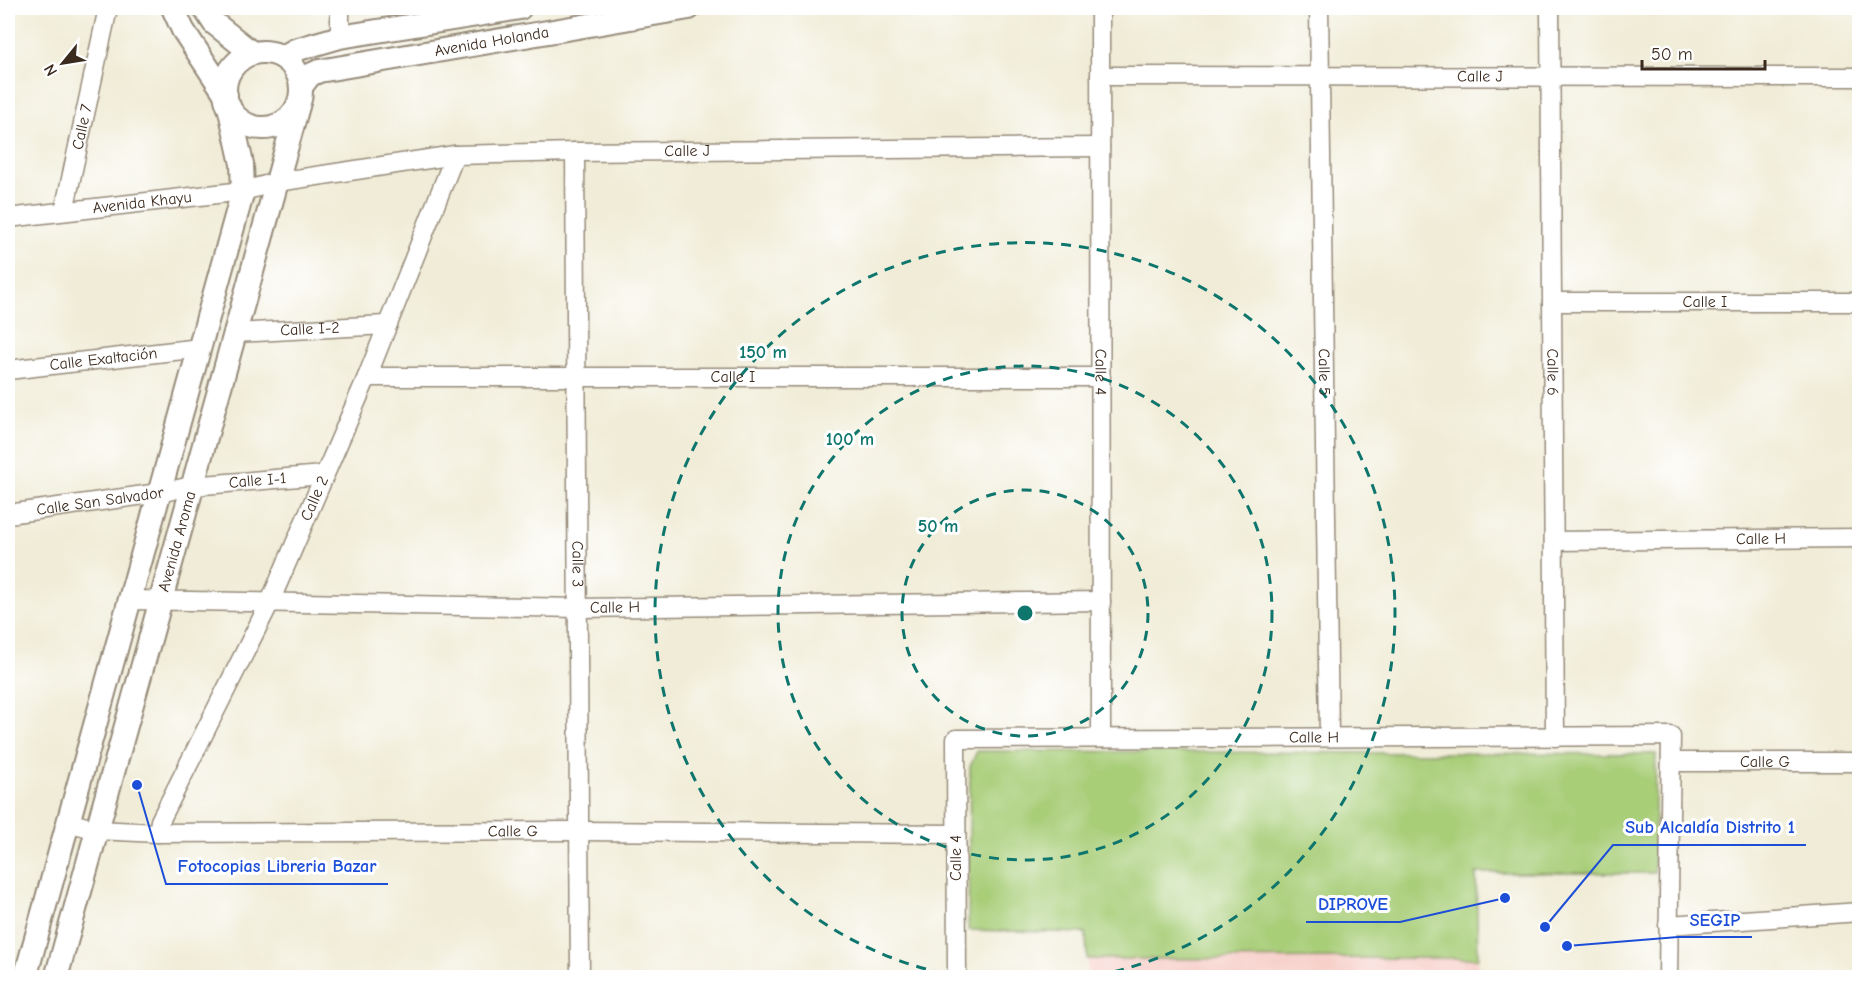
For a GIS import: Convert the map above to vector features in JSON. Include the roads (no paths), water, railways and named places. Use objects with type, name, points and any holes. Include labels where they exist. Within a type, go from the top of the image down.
[{"type":"street","name":"Calle 7","points":[[64,211],[108,8]]},
{"type":"street","name":"Avenida Aroma","points":[[25,978],[243,190],[242,164],[227,101],[183,30],[173,8]]},
{"type":"street","points":[[204,8],[214,23],[252,53]]},
{"type":"street","points":[[331,69],[333,39],[340,8]]},
{"type":"street","name":"Avenida Holanda","points":[[283,57],[295,50],[333,39],[488,10],[520,8]]},
{"type":"street","name":"Avenida Holanda","points":[[300,97],[310,75],[319,71],[636,11],[689,8]]},
{"type":"street","name":"Calle 4","points":[[1100,8],[1101,738]]},
{"type":"street","name":"Calle 5","points":[[1318,8],[1329,737]]},
{"type":"street","name":"Calle 6","points":[[1550,8],[1555,736]]},
{"type":"street","points":[[263,52],[283,57],[295,70],[300,97],[291,117],[269,128],[257,128],[246,124],[236,117],[227,101],[228,74],[234,65],[252,53],[263,52]]},
{"type":"street","name":"Calle J","points":[[1100,76],[1860,77]]},
{"type":"street","name":"Avenida Aroma","points":[[56,978],[300,97]]},
{"type":"street","name":"Calle J","points":[[277,182],[455,155],[1100,147]]},
{"type":"street","name":"Calle 3","points":[[574,152],[580,978]]},
{"type":"street","name":"Calle 2","points":[[158,833],[160,821],[269,604],[367,377],[455,155]]},
{"type":"street","name":"Avenida Khayu","points":[[8,218],[243,190],[277,182]]},
{"type":"street","name":"Calle I","points":[[1552,302],[1860,302]]},
{"type":"street","name":"Calle I-2","points":[[235,333],[386,325]]},
{"type":"street","name":"Calle Exaltación","points":[[8,370],[200,348]]},
{"type":"street","name":"Calle I","points":[[367,377],[1101,377]]},
{"type":"street","name":"Calle I-1","points":[[192,486],[323,475]]},
{"type":"street","name":"Calle San Salvador","points":[[8,514],[159,493],[192,486]]},
{"type":"street","name":"Calle H","points":[[1554,541],[1860,538]]},
{"type":"street","name":"Calle H","points":[[131,600],[578,608],[1101,602]]},
{"type":"street","name":"Calle H","points":[[956,739],[1671,736],[1671,762]]},
{"type":"street","name":"Calle 4","points":[[956,739],[957,978]]},
{"type":"street","points":[[1668,978],[1671,762]]},
{"type":"street","name":"Calle G","points":[[1671,762],[1860,762]]},
{"type":"street","name":"Calle G","points":[[68,822],[97,830],[158,833],[579,831],[956,834]]},
{"type":"street","points":[[1668,926],[1860,912]]},
{"type":"place","name":"Fotocopias Libreria Bazar","points":[[137,785]]},
{"type":"place","name":"DIPROVE","points":[[1505,898]]},
{"type":"place","name":"Sub Alcaldía Distrito 1","points":[[1545,927]]},
{"type":"place","name":"SEGIP","points":[[1567,946]]}]
